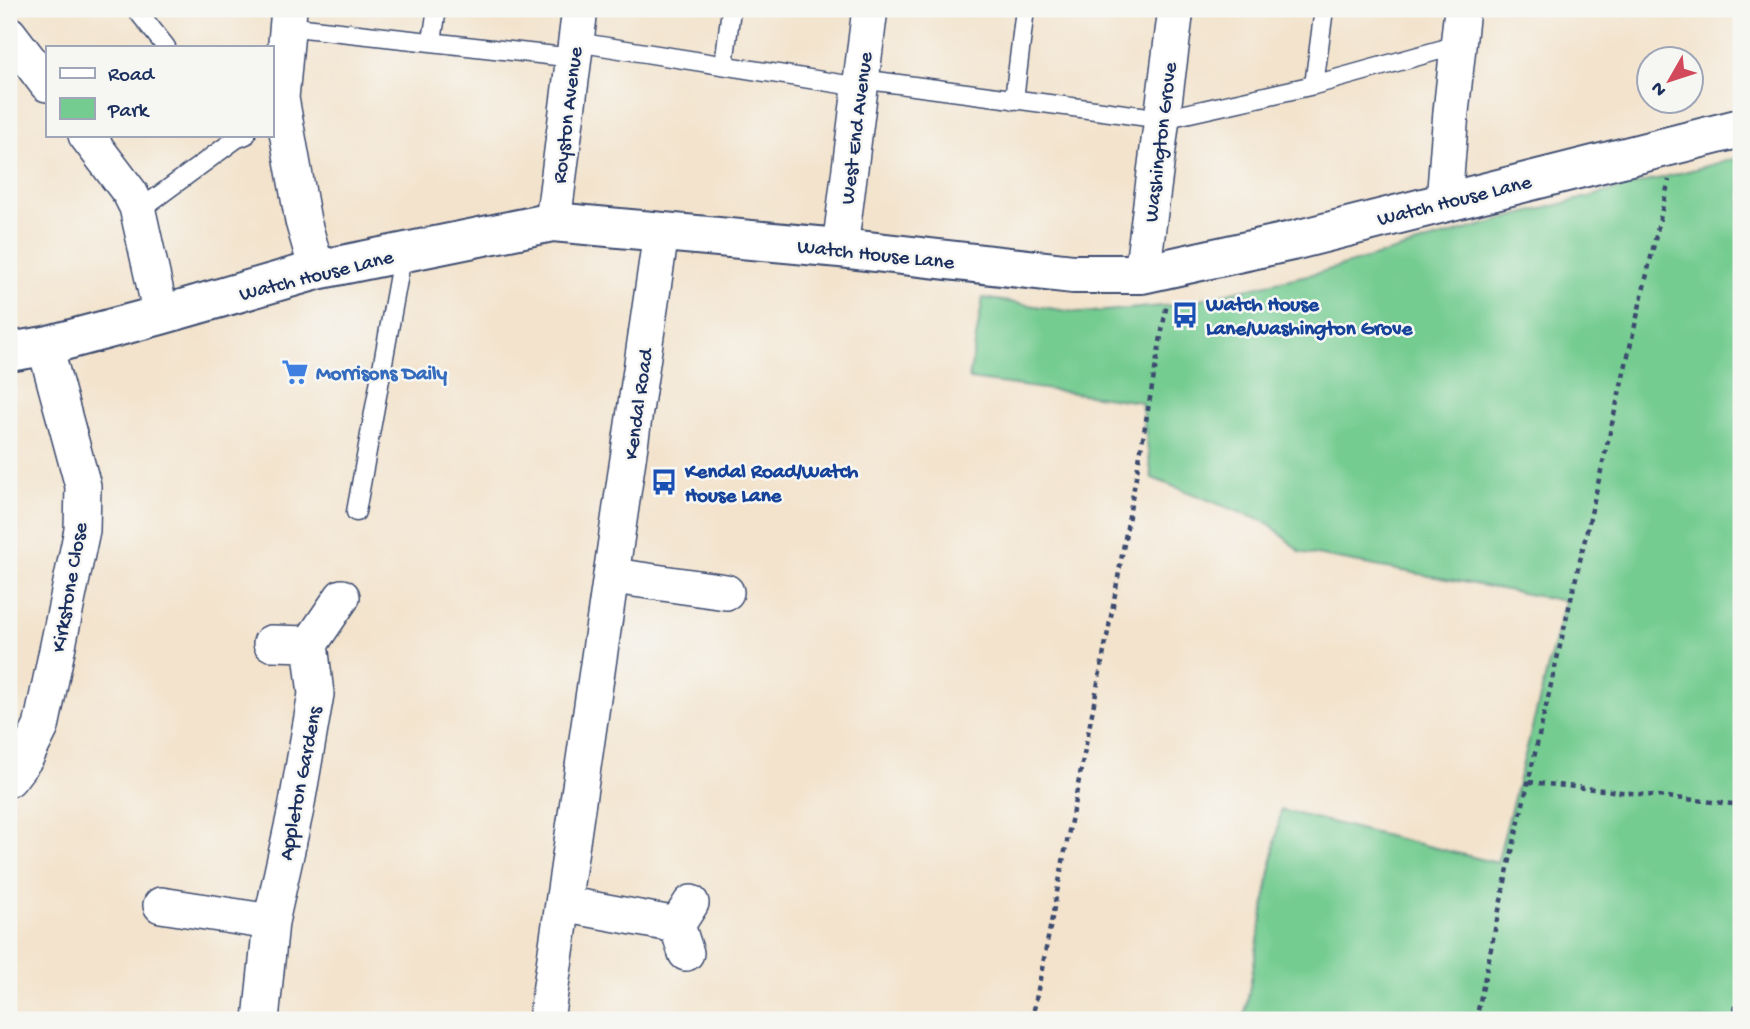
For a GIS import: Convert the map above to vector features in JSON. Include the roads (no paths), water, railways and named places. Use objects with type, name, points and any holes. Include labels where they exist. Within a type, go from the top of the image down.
[{"type":"street","name":"West End Avenue","points":[[840,248],[870,9]]},
{"type":"street","name":"Washington Grove","points":[[1158,271],[1163,119],[1176,9]]},
{"type":"street","points":[[1444,202],[1462,9]]},
{"type":"street","points":[[288,18],[278,121],[317,270]]},
{"type":"street","points":[[9,34],[46,84]]},
{"type":"street","name":"Royston Avenue","points":[[552,222],[576,36]]},
{"type":"street","name":"Watch House Lane","points":[[27,349],[161,315],[317,270],[552,222],[840,248],[1073,274],[1158,271],[1292,241],[1741,128]]},
{"type":"street","points":[[87,136],[130,193],[138,211],[161,315]]},
{"type":"street","name":"Kendal Road","points":[[546,1020],[661,233]]},
{"type":"street","name":"Kirkstone Close","points":[[9,779],[26,757],[41,727],[82,530],[83,486],[27,349]]},
{"type":"street","points":[[613,576],[734,594]]},
{"type":"street","points":[[271,643],[310,643],[342,597]]},
{"type":"street","name":"Appleton Gardens","points":[[261,1020],[271,922],[296,809],[316,694],[310,643]]},
{"type":"street","points":[[563,904],[685,927]]},
{"type":"street","points":[[160,905],[271,922]]},
{"type":"lane","points":[[432,41],[437,9]]},
{"type":"lane","points":[[723,65],[731,9]]},
{"type":"lane","points":[[1014,100],[1025,9]]},
{"type":"lane","points":[[1314,85],[1324,9]]},
{"type":"lane","points":[[140,11],[165,46]]},
{"type":"lane","points":[[288,18],[432,41],[576,36],[723,65],[1163,119],[1314,85],[1458,44]]},
{"type":"lane","points":[[138,211],[238,136]]},
{"type":"lane","points":[[356,512],[402,252]]},
{"type":"place","name":"Watch House Lane/Washington Grove","points":[[1185,315]]},
{"type":"place","name":"Morrisons Daily","points":[[295,372]]},
{"type":"place","name":"Kendal Road/Watch House Lane","points":[[664,482]]}]
